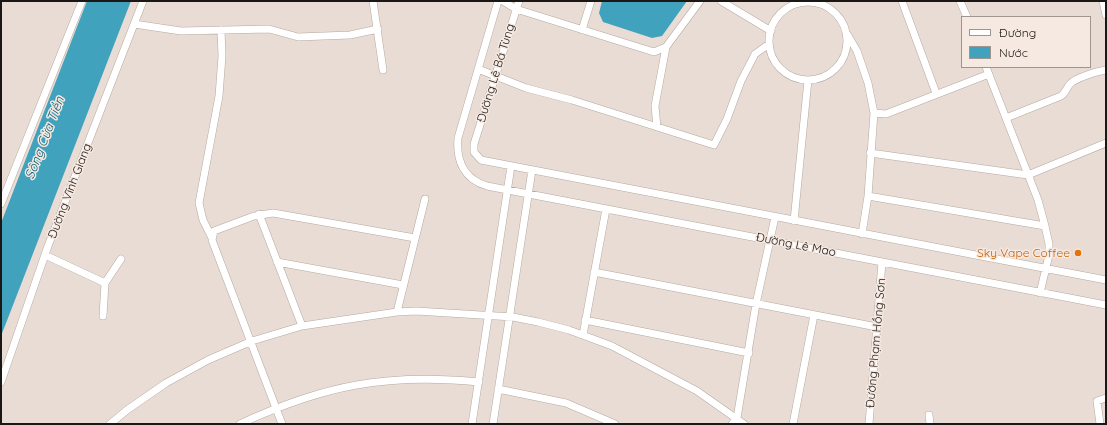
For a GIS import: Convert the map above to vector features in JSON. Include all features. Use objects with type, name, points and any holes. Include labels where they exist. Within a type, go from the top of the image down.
[{"type":"street","points":[[1,204],[82,1]]},
{"type":"street","name":"Đường Vĩnh Giang","points":[[1,382],[45,255],[143,1]]},
{"type":"street","points":[[373,1],[383,70]]},
{"type":"street","name":"Đường Lê Bá Tùng","points":[[487,186],[473,180],[462,166],[458,154],[458,138],[498,1]]},
{"type":"street","points":[[503,1],[516,9],[654,52],[666,47]]},
{"type":"street","name":"Đường Lê Bá Tùng","points":[[490,162],[481,160],[476,155],[474,144],[519,1]]},
{"type":"street","points":[[582,30],[591,1]]},
{"type":"street","points":[[657,127],[655,106],[666,47],[700,1]]},
{"type":"street","points":[[721,1],[771,30]]},
{"type":"street","points":[[902,1],[936,94]]},
{"type":"street","points":[[960,1],[967,16]]},
{"type":"street","points":[[1103,1],[1106,14]]},
{"type":"street","points":[[846,32],[847,44],[844,56],[837,67],[828,75],[816,80],[802,80],[790,76],[779,68],[772,57],[769,44],[771,30],[776,18],[786,9],[797,4],[811,2],[823,5],[833,11],[841,21],[857,51],[868,83],[874,113],[868,196],[862,234]]},
{"type":"street","points":[[134,24],[177,31],[269,29],[298,37],[346,35],[378,29]]},
{"type":"street","points":[[221,30],[222,56],[219,96],[199,203],[202,220],[212,238],[282,424]]},
{"type":"street","points":[[478,69],[526,88],[572,100],[714,145],[727,119],[741,81],[755,54],[769,44]]},
{"type":"street","points":[[986,68],[1038,200],[1045,226],[1049,244],[1049,255],[1040,293]]},
{"type":"street","points":[[1006,118],[1061,96],[1066,92],[1070,83],[1098,71],[1106,70]]},
{"type":"street","points":[[874,113],[886,114],[989,74]]},
{"type":"street","points":[[794,221],[808,80]]},
{"type":"street","points":[[870,153],[1028,175],[1106,144]]},
{"type":"street","name":"Đường Lê Mao","points":[[490,162],[862,234],[1045,267],[1106,280]]},
{"type":"street","points":[[472,424],[511,166]]},
{"type":"street","points":[[493,424],[532,170]]},
{"type":"street","name":"Đường Lê Mao","points":[[487,186],[1106,305]]},
{"type":"street","points":[[868,196],[1045,226]]},
{"type":"street","points":[[397,312],[425,199]]},
{"type":"street","points":[[583,335],[606,209]]},
{"type":"street","points":[[212,238],[216,230],[259,214],[279,214],[415,238]]},
{"type":"street","points":[[259,214],[302,326]]},
{"type":"street","points":[[732,424],[737,418],[756,304],[775,217]]},
{"type":"street","points":[[45,255],[105,283]]},
{"type":"street","points":[[103,316],[105,283],[121,259]]},
{"type":"street","points":[[277,262],[403,285]]},
{"type":"street","name":"Đường Phạm Hồng Sơn","points":[[869,424],[882,262]]},
{"type":"street","points":[[594,272],[877,327]]},
{"type":"street","points":[[110,424],[127,410],[166,383],[208,360],[252,341],[302,326],[397,312],[441,312],[509,317],[538,322],[583,335],[612,346],[697,391],[744,424]]},
{"type":"street","points":[[792,424],[814,315]]},
{"type":"street","points":[[586,320],[749,353]]},
{"type":"street","points":[[240,424],[276,407],[319,393],[362,383],[422,378],[479,382]]},
{"type":"street","points":[[498,389],[566,403],[615,424]]},
{"type":"street","points":[[1100,424],[1097,401],[1106,398]]},
{"type":"street","points":[[929,415],[930,424]]},
{"type":"water","name":"Sông Cửa Tiền","points":[[87,1],[131,1],[1,336],[1,223]]},
{"type":"water","points":[[602,1],[687,1],[662,36],[652,38],[603,22],[599,13]]},
{"type":"place","name":"Sky Vape Coffee","points":[[1078,253]]}]
